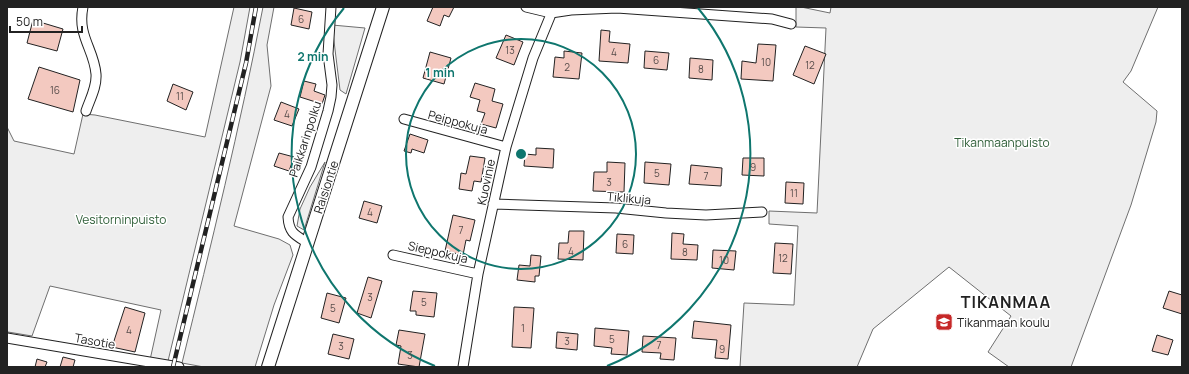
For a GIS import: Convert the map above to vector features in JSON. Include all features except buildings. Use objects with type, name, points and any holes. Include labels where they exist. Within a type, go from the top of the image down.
[{"type":"main road","name":"Raisiontie","points":[[268,367],[383,7]]},
{"type":"street","points":[[83,7],[82,26],[94,63],[96,75],[94,88],[86,111]]},
{"type":"street","name":"Paikkarinpolku","points":[[308,243],[291,232],[288,217],[311,167],[330,104],[332,85],[328,54],[332,7]]},
{"type":"street","points":[[526,7],[552,10],[617,8],[772,19],[791,24]]},
{"type":"street","name":"Kuovinie","points":[[463,367],[478,274],[506,147],[533,58],[552,10]]},
{"type":"street","name":"Peippokuja","points":[[404,120],[506,147]]},
{"type":"street","name":"Tiklikuja","points":[[493,204],[616,208],[673,214],[762,212]]},
{"type":"street","name":"Sieppokuja","points":[[393,255],[478,274]]},
{"type":"street","name":"Tasotie","points":[[7,338],[38,342],[179,367]]},
{"type":"green space","name":"Vesitorninpuisto","points":[[234,7],[250,7],[240,62],[168,361],[150,360],[161,310],[50,286],[32,336],[8,332],[7,343],[7,127],[14,141],[74,154],[83,114],[95,115],[205,137]]},
{"type":"green space","points":[[263,7],[274,7],[267,45],[271,86],[234,226],[279,239],[290,245],[293,255],[274,305],[255,367],[204,367],[182,363],[235,141]]},
{"type":"green space","name":"Tikanmaanpuisto","points":[[796,7],[830,13],[831,7],[1158,7],[1131,71],[1123,82],[1157,111],[1156,122],[1131,205],[1071,367],[1009,367],[988,352],[1011,316],[949,267],[873,329],[857,367],[740,367],[744,303],[794,305],[798,226],[769,224],[769,211],[817,213],[826,28],[796,27]]},
{"type":"green space","points":[[332,25],[365,28],[346,94],[340,90]]},
{"type":"green space","points":[[325,162],[304,230],[297,226],[300,209],[310,187]]},
{"type":"railway","points":[[173,367],[246,63],[256,7]]},
{"type":"place","name":"Tikanmaan koulu","points":[[944,322]]},
{"type":"district","name":"TIKANMAA","points":[[1006,302]]}]
